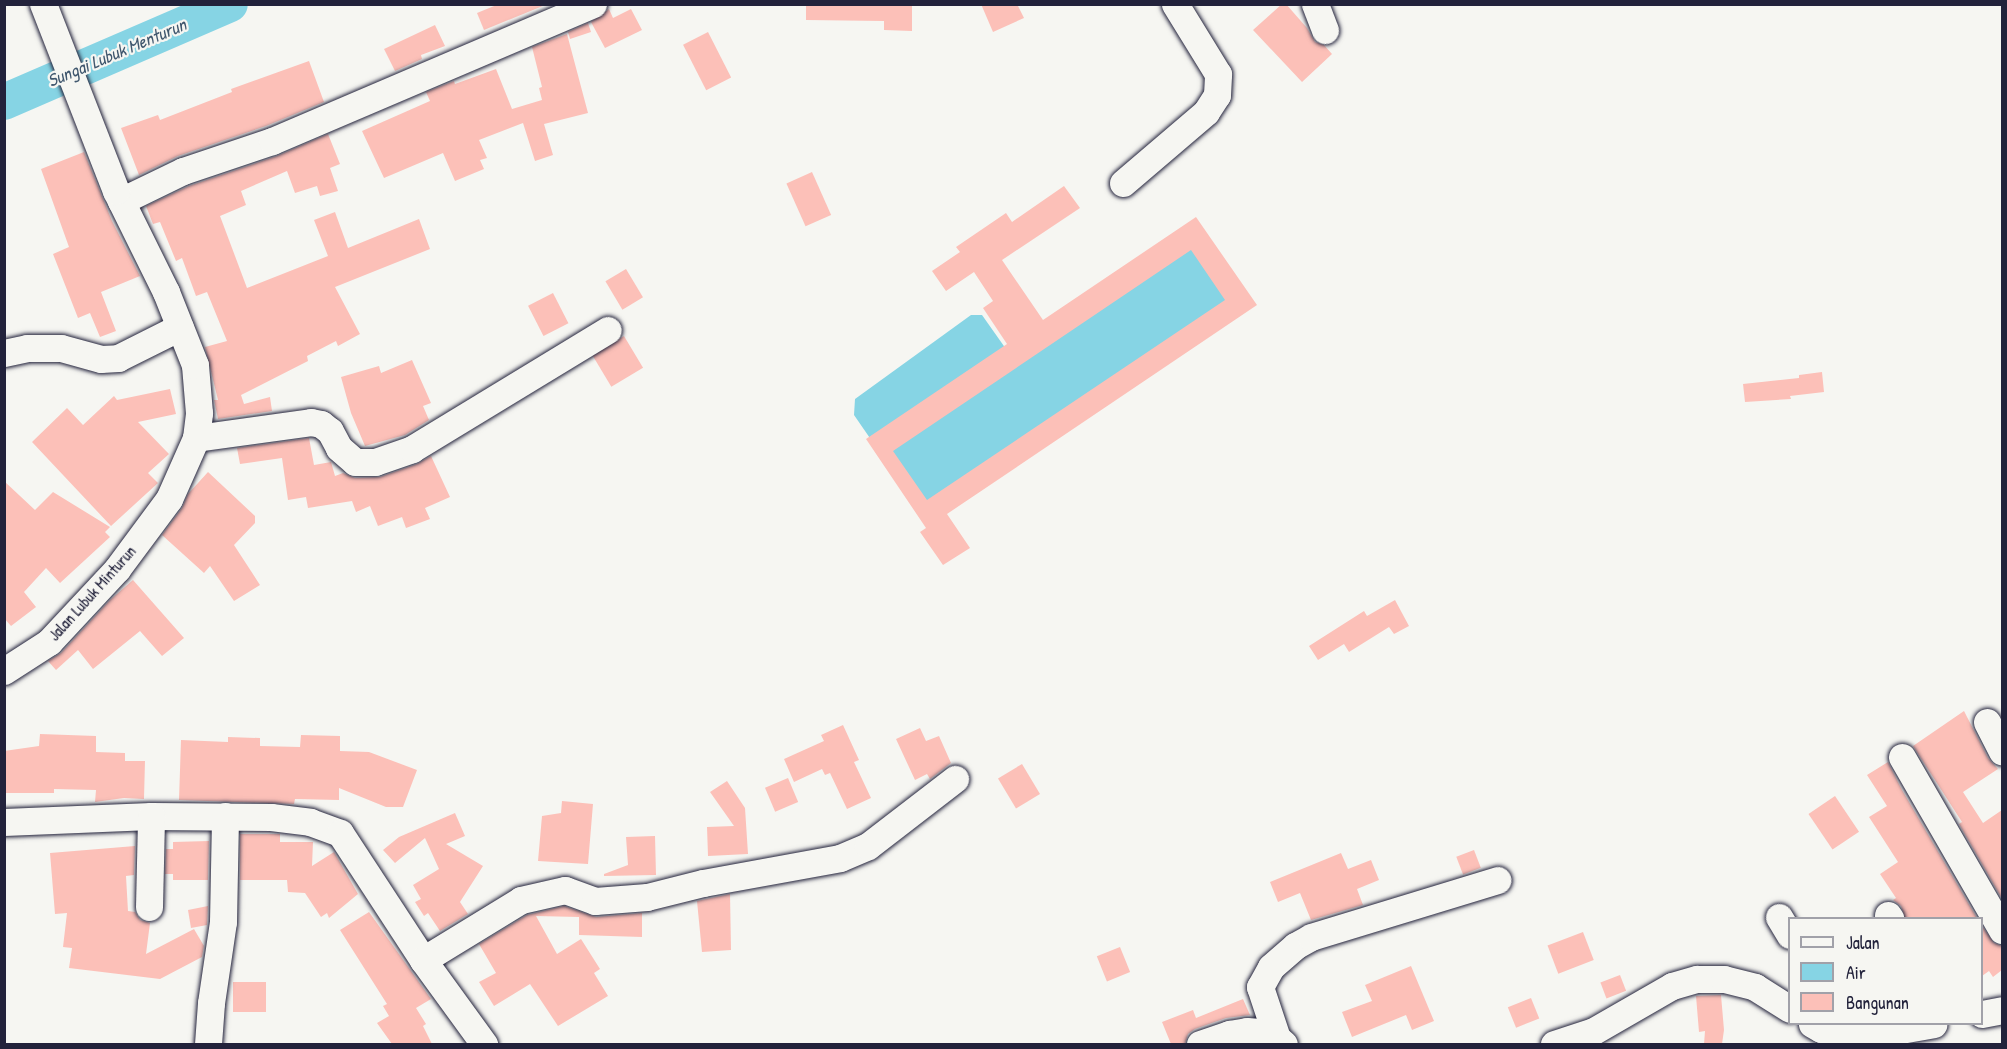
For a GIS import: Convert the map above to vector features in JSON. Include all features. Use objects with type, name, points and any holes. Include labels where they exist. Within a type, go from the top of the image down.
[{"type":"street","points":[[117,192],[272,141],[594,4]]},
{"type":"street","points":[[1123,183],[1206,112],[1217,95],[1218,74],[1175,4]]},
{"type":"street","points":[[1315,4],[1325,30]]},
{"type":"street","name":"Jalan Lubuk Minturun","points":[[4,671],[49,642],[117,570],[169,500],[196,438],[199,412],[196,373],[180,327],[117,192],[44,8]]},
{"type":"street","points":[[4,353],[27,348],[61,348],[101,359],[118,358],[180,327]]},
{"type":"street","points":[[196,438],[311,422],[321,424],[330,431],[339,448],[355,462],[375,462],[412,449],[608,330]]},
{"type":"street","points":[[1987,722],[2002,751]]},
{"type":"street","points":[[1902,757],[2002,930]]},
{"type":"street","points":[[423,960],[521,900],[565,890],[596,901],[647,897],[703,883],[840,858],[868,846],[955,779]]},
{"type":"street","points":[[4,822],[151,816],[271,817],[310,822],[340,832],[423,960],[484,1044]]},
{"type":"street","points":[[149,907],[151,816]]},
{"type":"street","points":[[208,1044],[211,1003],[223,922],[225,816]]},
{"type":"street","points":[[1280,1041],[1260,987],[1271,967],[1294,946],[1311,937],[1497,880]]},
{"type":"street","points":[[1554,1044],[1592,1032],[1672,986],[1696,979],[1724,979],[1755,987],[1788,1008]]},
{"type":"street","points":[[1983,1014],[2002,1010]]},
{"type":"street","points":[[1828,1030],[1895,1031],[1924,1025]]},
{"type":"street","points":[[1200,1044],[1247,1030],[1263,1032],[1280,1041]]},
{"type":"water","points":[[1194,245],[1230,300],[934,503],[914,502],[854,415],[855,399],[971,315],[982,315],[1006,349]]},
{"type":"building","points":[[499,4],[545,5],[484,30],[477,13]]},
{"type":"building","points":[[806,4],[912,4],[912,31],[884,30],[884,21],[806,20]]},
{"type":"building","points":[[981,4],[1017,4],[1024,18],[993,32]]},
{"type":"building","points":[[1282,4],[1286,4],[1307,28],[1315,42],[1324,45],[1332,54],[1302,82],[1253,30]]},
{"type":"building","points":[[609,9],[613,18],[631,9],[642,30],[605,48],[591,22]]},
{"type":"building","points":[[588,23],[591,32],[570,39],[568,32]]},
{"type":"building","points":[[435,25],[445,46],[421,55],[422,59],[395,71],[384,49]]},
{"type":"building","points":[[708,32],[731,77],[706,90],[683,45]]},
{"type":"building","points":[[567,34],[588,113],[544,124],[553,155],[535,161],[523,123],[479,140],[487,158],[480,160],[484,169],[455,181],[443,153],[384,178],[362,131],[430,101],[426,92],[496,69],[512,109],[542,100],[539,88],[542,87],[532,47]]},
{"type":"building","points":[[309,61],[324,102],[266,126],[178,156],[139,175],[121,128],[158,115],[160,120],[232,92],[231,89]]},
{"type":"building","points":[[328,134],[340,164],[330,168],[338,191],[320,196],[317,186],[295,193],[287,171],[241,191],[246,205],[220,216],[247,288],[328,256],[314,220],[335,212],[348,248],[419,219],[430,249],[335,287],[360,334],[338,346],[336,341],[307,356],[308,361],[241,395],[244,404],[270,397],[272,411],[218,419],[214,400],[218,400],[205,347],[227,341],[207,292],[196,296],[182,258],[176,261],[160,222],[153,224],[146,206],[189,186],[277,156]]},
{"type":"building","points":[[84,152],[112,221],[140,276],[101,292],[116,331],[100,337],[90,313],[78,318],[53,254],[69,247],[41,169]]},
{"type":"building","points":[[812,172],[831,215],[806,226],[786,183]]},
{"type":"building","points":[[1064,186],[1080,208],[1002,260],[1043,320],[1196,217],[1257,305],[947,514],[970,548],[943,565],[920,532],[926,528],[866,439],[1007,344],[983,308],[993,301],[974,272],[946,291],[932,271],[960,252],[956,247],[1006,213],[1012,222]],"holes":[[[1191,250],[1225,300],[927,500],[893,451]]]},
{"type":"building","points":[[626,269],[643,297],[622,310],[605,281]]},
{"type":"building","points":[[553,293],[568,323],[543,336],[528,306]]},
{"type":"building","points":[[624,336],[643,368],[611,387],[592,355]]},
{"type":"building","points":[[412,360],[431,403],[423,406],[429,420],[405,435],[365,446],[351,413],[341,377],[379,366],[381,373]]},
{"type":"building","points":[[1822,372],[1824,392],[1790,396],[1791,399],[1745,402],[1743,384],[1799,378],[1799,375]]},
{"type":"building","points":[[170,389],[176,414],[138,422],[169,454],[148,473],[158,483],[111,526],[32,442],[67,408],[83,425],[114,396],[117,400]]},
{"type":"building","points":[[309,438],[314,465],[331,462],[335,476],[343,473],[355,478],[380,477],[417,464],[431,456],[450,497],[425,508],[430,519],[406,528],[402,517],[378,526],[370,506],[356,512],[352,501],[308,508],[306,497],[288,500],[282,458],[240,464],[237,448]]},
{"type":"building","points":[[208,472],[255,516],[255,523],[234,545],[260,585],[234,601],[210,566],[204,573],[162,535],[182,508],[188,494]]},
{"type":"building","points":[[4,481],[35,510],[53,492],[110,527],[105,532],[110,537],[60,583],[46,568],[24,592],[36,607],[11,626],[4,618]]},
{"type":"building","points":[[133,580],[184,638],[162,656],[140,631],[93,669],[78,650],[56,670],[48,661],[61,653],[110,600]]},
{"type":"building","points":[[1395,600],[1409,626],[1394,634],[1389,627],[1349,652],[1344,644],[1318,660],[1309,646],[1364,611],[1367,616]]},
{"type":"building","points":[[1964,711],[1988,758],[1998,769],[1963,792],[1983,823],[2002,810],[2002,899],[1959,824],[1962,822],[1913,746]]},
{"type":"building","points":[[843,725],[859,760],[854,762],[871,798],[847,809],[830,773],[825,775],[822,769],[794,782],[784,759],[824,741],[821,735]]},
{"type":"building","points":[[920,728],[926,741],[939,736],[951,763],[930,779],[927,774],[915,780],[896,739]]},
{"type":"building","points":[[40,734],[96,736],[96,752],[125,753],[125,761],[145,761],[144,799],[124,798],[95,802],[96,790],[54,789],[54,793],[4,793],[4,751],[39,746]]},
{"type":"building","points":[[301,735],[340,736],[340,751],[369,752],[417,770],[403,807],[386,807],[339,788],[339,800],[295,799],[294,804],[179,800],[181,740],[228,742],[228,737],[260,738],[260,746],[300,747]]},
{"type":"building","points":[[1888,762],[1976,917],[1905,917],[1901,906],[1893,900],[1896,898],[1880,874],[1898,862],[1869,817],[1887,806],[1867,775]]},
{"type":"building","points":[[1022,764],[1040,794],[1016,808],[998,778]]},
{"type":"building","points":[[788,778],[798,802],[775,812],[765,788]]},
{"type":"building","points":[[727,781],[745,808],[748,854],[708,856],[707,827],[734,826],[710,792]]},
{"type":"building","points":[[1835,796],[1859,832],[1833,850],[1808,814]]},
{"type":"building","points":[[562,801],[593,804],[588,864],[538,861],[542,816],[561,813]]},
{"type":"building","points":[[455,813],[465,836],[446,844],[483,866],[460,902],[468,914],[440,931],[428,913],[424,916],[415,902],[421,899],[413,885],[439,869],[425,838],[395,863],[383,850],[399,837]]},
{"type":"building","points":[[240,834],[280,834],[280,842],[313,842],[312,866],[334,852],[358,894],[329,918],[327,913],[321,917],[305,893],[288,892],[287,880],[240,880]]},
{"type":"building","points":[[655,836],[656,875],[604,876],[604,874],[628,865],[626,837]]},
{"type":"building","points":[[209,841],[208,880],[173,880],[173,874],[165,874],[166,849],[173,849],[173,842]]},
{"type":"building","points":[[135,846],[134,875],[126,876],[128,911],[135,912],[140,920],[150,923],[146,954],[194,929],[204,946],[202,957],[160,979],[69,968],[72,948],[63,947],[67,913],[55,914],[50,853]]},
{"type":"building","points":[[1474,850],[1481,868],[1463,875],[1456,857]]},
{"type":"building","points":[[1341,853],[1348,869],[1371,860],[1379,880],[1357,889],[1363,905],[1311,920],[1300,893],[1278,902],[1270,882]]},
{"type":"building","points":[[730,894],[731,950],[702,952],[697,901]]},
{"type":"building","points":[[208,906],[207,925],[191,928],[188,910]]},
{"type":"building","points":[[564,906],[596,917],[642,913],[642,937],[579,935],[579,917],[536,916],[557,954],[581,939],[600,969],[594,973],[608,996],[558,1026],[530,984],[494,1006],[479,982],[496,973],[479,944],[527,915]]},
{"type":"building","points":[[369,912],[431,999],[416,1008],[426,1024],[423,1026],[432,1044],[392,1044],[377,1023],[389,1016],[383,1006],[387,1004],[340,930]]},
{"type":"building","points":[[1983,927],[1994,943],[2002,946],[2002,970],[1993,977],[1989,971],[1983,975]]},
{"type":"building","points":[[1583,932],[1594,960],[1558,974],[1548,946]]},
{"type":"building","points":[[1120,947],[1130,972],[1107,981],[1097,956]]},
{"type":"building","points":[[1411,966],[1434,1021],[1412,1030],[1406,1015],[1352,1037],[1342,1012],[1372,1001],[1365,985]]},
{"type":"building","points":[[1620,975],[1626,991],[1606,998],[1600,983]]},
{"type":"building","points":[[233,982],[266,982],[266,1012],[233,1012]]},
{"type":"building","points":[[1721,995],[1724,1030],[1722,1044],[1704,1044],[1705,1031],[1699,1032],[1696,996]]},
{"type":"building","points":[[1531,998],[1539,1018],[1516,1028],[1508,1007]]},
{"type":"building","points":[[1243,999],[1250,1015],[1226,1018],[1195,1029],[1188,1034],[1185,1044],[1171,1044],[1162,1022],[1193,1010],[1196,1018]]},
{"type":"waterway","name":"Sungai Lubuk Menturun","points":[[4,102],[230,4]]}]
